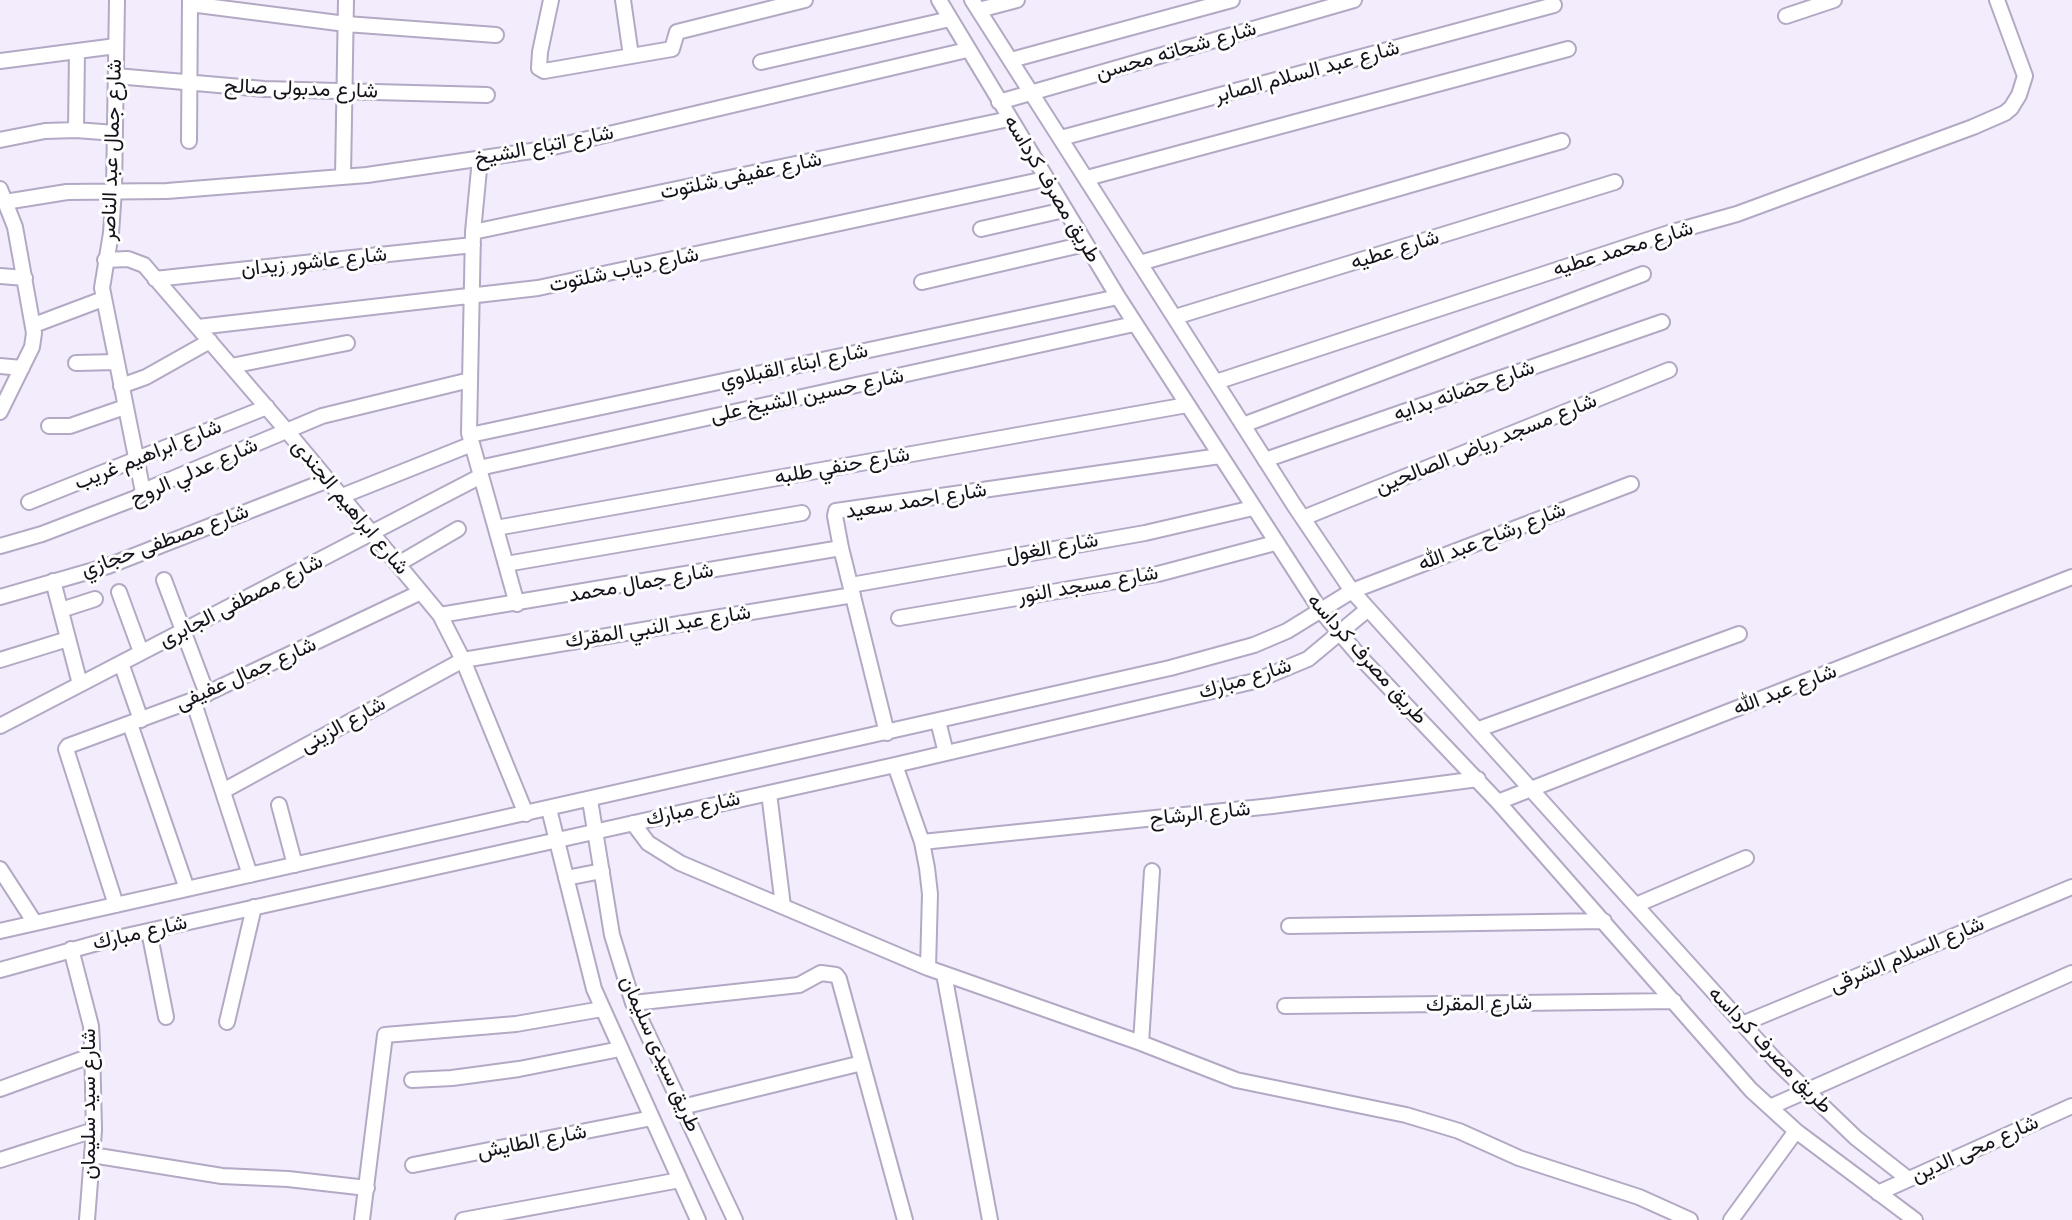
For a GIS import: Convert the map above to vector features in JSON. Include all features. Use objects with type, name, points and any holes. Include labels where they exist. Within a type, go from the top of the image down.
[{"type":"street","name":"شارع جمال عبد الناصر","points":[[117,0],[114,190],[111,233],[102,288],[143,492]]},
{"type":"street","points":[[343,177],[346,0]]},
{"type":"street","points":[[551,0],[540,52],[540,70],[673,48],[677,32],[805,0]]},
{"type":"street","points":[[623,0],[631,56]]},
{"type":"street","name":"طريق مصرف كرداسه","points":[[939,0],[1118,298],[1321,611],[1362,659],[1499,802],[1751,1090],[1796,1131],[1914,1220]]},
{"type":"street","points":[[976,5],[1017,0]]},
{"type":"street","points":[[1011,60],[1232,0]]},
{"type":"street","name":"شارع شحاته محسن","points":[[999,102],[1354,0]]},
{"type":"street","points":[[1786,16],[1834,0]]},
{"type":"street","name":"شارع محمد عطيه","points":[[1216,382],[1669,233],[1737,214],[1973,127],[2008,111],[2020,95],[2025,72],[1997,0]]},
{"type":"street","points":[[189,141],[190,2],[346,24],[496,35]]},
{"type":"street","name":"طريق مصرف كرداسه","points":[[976,5],[1265,460],[1352,590],[1742,1024],[1856,1138],[1907,1178]]},
{"type":"street","name":"شارع عبد السلام الصابر","points":[[1061,138],[1554,5]]},
{"type":"street","points":[[761,62],[950,19]]},
{"type":"street","points":[[0,61],[116,46]]},
{"type":"street","points":[[1087,178],[1568,49]]},
{"type":"street","name":"شارع اتباع الشيخ","points":[[3,196],[114,190],[167,191],[343,177],[480,159],[545,149],[967,50]]},
{"type":"street","points":[[76,130],[77,51]]},
{"type":"street","name":"شارع مدبولى صالح","points":[[116,76],[264,89],[486,95]]},
{"type":"street","name":"شارع عفيفى شلتوت","points":[[473,239],[1009,119]]},
{"type":"street","points":[[0,140],[45,131],[115,133]]},
{"type":"street","points":[[1140,263],[1563,141]]},
{"type":"street","points":[[480,159],[471,296],[471,440],[517,604]]},
{"type":"street","name":"شارع دياب شلتوت","points":[[198,327],[538,288],[1045,179]]},
{"type":"street","name":"شارع عطيه","points":[[1175,317],[1615,182]]},
{"type":"street","points":[[0,412],[32,347],[34,325],[15,227],[3,196]]},
{"type":"street","points":[[981,229],[1064,210]]},
{"type":"street","name":"شارع عاشور زيدان","points":[[155,279],[473,239]]},
{"type":"street","points":[[922,282],[1085,244]]},
{"type":"street","name":"شارع ابراهيم الجندى","points":[[105,260],[132,259],[144,265],[267,407],[440,615],[463,660],[526,814]]},
{"type":"street","points":[[1243,425],[1643,274]]},
{"type":"street","points":[[0,276],[25,278]]},
{"type":"street","name":"شارع ابناء القبلاوي","points":[[342,496],[471,440],[1118,298]]},
{"type":"street","points":[[34,325],[103,299]]},
{"type":"street","name":"شارع حضانه بدايه","points":[[1265,460],[1662,322]]},
{"type":"street","name":"شارع حسين الشيخ على","points":[[480,472],[1135,324]]},
{"type":"street","points":[[121,386],[155,373],[210,341]]},
{"type":"street","points":[[231,366],[347,343]]},
{"type":"street","points":[[76,363],[116,362]]},
{"type":"street","points":[[0,366],[22,368]]},
{"type":"street","name":"شارع مسجد رياض الصالحين","points":[[1303,518],[1669,370]]},
{"type":"street","name":"شارع عدلي الروح","points":[[0,546],[136,498],[143,492],[322,416],[470,380]]},
{"type":"street","name":"شارع حنفي طلبه","points":[[496,528],[1188,405]]},
{"type":"street","points":[[49,426],[70,426],[125,407]]},
{"type":"street","name":"شارع ابراهيم غريب","points":[[29,502],[267,407]]},
{"type":"street","name":"شارع احمد سعيد","points":[[887,733],[841,548],[835,516],[838,510],[1220,456]]},
{"type":"street","name":"شارع مصطفى الجابرى","points":[[0,726],[372,533],[480,472]]},
{"type":"street","name":"شارع مصطفى حجازي","points":[[0,597],[108,566],[328,480]]},
{"type":"street","name":"شارع رشاح عبد الله","points":[[1352,590],[1631,484]]},
{"type":"street","name":"شارع الغول","points":[[852,590],[1145,533],[1253,508]]},
{"type":"street","points":[[506,564],[802,513]]},
{"type":"street","points":[[398,564],[458,529]]},
{"type":"street","name":"شارع مسجد النور","points":[[899,618],[1158,574],[1275,543]]},
{"type":"street","name":"شارع جمال محمد","points":[[440,615],[841,548]]},
{"type":"street","name":"شارع عبد الله","points":[[1499,802],[2072,577]]},
{"type":"street","points":[[164,580],[183,631],[223,791],[250,875]]},
{"type":"street","points":[[53,581],[80,684]]},
{"type":"street","name":"شارع عبد النبي المقرك","points":[[463,660],[852,590]]},
{"type":"street","name":"شارع مبارك","points":[[0,931],[1170,668],[1254,645],[1287,631],[1352,590]]},
{"type":"street","points":[[119,592],[141,652]]},
{"type":"street","name":"شارع جمال عفيفى","points":[[116,905],[66,747],[200,697],[421,592]]},
{"type":"street","points":[[61,610],[95,599]]},
{"type":"street","name":"شارع مبارك","points":[[0,970],[71,949],[149,931],[895,765],[1255,681],[1308,659],[1368,609]]},
{"type":"street","points":[[1479,729],[1739,634]]},
{"type":"street","points":[[0,660],[68,639]]},
{"type":"street","name":"شارع الزينى","points":[[223,791],[463,660]]},
{"type":"street","points":[[121,663],[136,722],[187,889]]},
{"type":"street","points":[[938,721],[946,753]]},
{"type":"street","points":[[895,765],[922,842],[930,894],[928,968]]},
{"type":"street","name":"شارع الرشاح","points":[[922,842],[1272,806],[1478,779]]},
{"type":"street","points":[[769,793],[783,906]]},
{"type":"street","name":"طريق سيدى سليمان","points":[[590,800],[612,935],[633,1003],[735,1220]]},
{"type":"street","points":[[279,805],[295,865]]},
{"type":"street","name":"طريق سيدى سليمان","points":[[549,809],[589,971],[602,1009],[698,1220]]},
{"type":"street","points":[[633,823],[648,843],[674,860],[928,968],[1141,1043],[1236,1080],[1406,1115],[1459,1131],[1519,1158],[1639,1197],[1690,1220]]},
{"type":"street","points":[[1636,905],[1746,858]]},
{"type":"street","points":[[0,869],[35,923]]},
{"type":"street","points":[[566,878],[602,871]]},
{"type":"street","points":[[1141,1043],[1152,871]]},
{"type":"street","name":"شارع السلام الشرقى","points":[[1742,1024],[2072,887]]},
{"type":"street","points":[[227,1022],[254,907]]},
{"type":"street","points":[[1289,926],[1604,921]]},
{"type":"street","points":[[149,931],[166,1017]]},
{"type":"street","name":"شارع سيد سليمان","points":[[71,949],[91,1026],[93,1055],[94,1130],[87,1220]]},
{"type":"street","points":[[633,1003],[799,985],[821,974],[831,973],[839,979],[905,1220]]},
{"type":"street","points":[[1770,1107],[2072,973]]},
{"type":"street","points":[[944,974],[990,1220]]},
{"type":"street","name":"شارع المقرك","points":[[1285,1006],[1674,1001]]},
{"type":"street","points":[[362,1220],[385,1035],[516,1024],[602,1009]]},
{"type":"street","points":[[412,1080],[452,1078],[519,1069],[620,1049]]},
{"type":"street","points":[[0,1089],[93,1055]]},
{"type":"street","points":[[682,1107],[862,1063]]},
{"type":"street","name":"شارع محى الدين","points":[[1878,1193],[2072,1106]]},
{"type":"street","name":"شارع الطايش","points":[[413,1165],[652,1118]]},
{"type":"street","points":[[0,1160],[94,1130]]},
{"type":"street","points":[[1731,1220],[1796,1131]]},
{"type":"street","points":[[92,1155],[222,1176],[288,1179],[366,1188]]},
{"type":"street","points":[[463,1220],[680,1180]]}]
